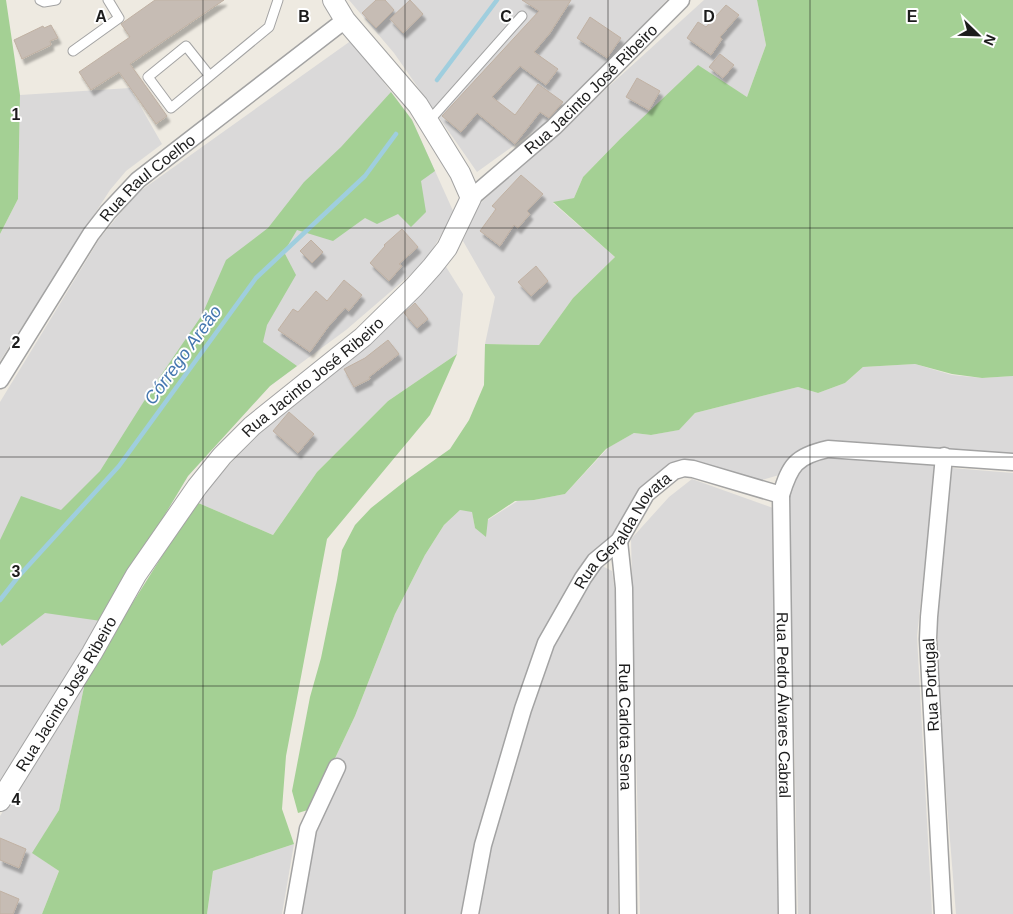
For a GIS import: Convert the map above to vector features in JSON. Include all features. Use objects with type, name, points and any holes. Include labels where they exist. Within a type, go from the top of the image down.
[{"type":"street","points":[[332,0],[345,20],[418,105],[460,173],[471,198]]},
{"type":"street","name":"Rua Jacinto José Ribeiro","points":[[0,801],[92,653],[136,575],[197,487],[222,456],[252,426],[363,337],[414,288],[447,248],[471,198],[554,127],[681,0]]},
{"type":"street","name":"Rua Raul Coelho","points":[[0,380],[91,234],[108,212],[138,180],[345,20]]},
{"type":"street","points":[[781,496],[787,476],[799,459],[828,449],[1013,462]]},
{"type":"street","name":"Rua Portugal","points":[[943,914],[928,639],[944,456]]},
{"type":"street","name":"Rua Geralda Novata","points":[[470,914],[483,845],[523,708],[546,643],[583,578],[595,561],[619,542],[646,494],[674,471],[684,468],[693,469],[781,496]]},
{"type":"street","name":"Rua Pedro Álvares Cabral","points":[[781,496],[787,914]]},
{"type":"street","name":"Rua Carlota Sena","points":[[619,542],[624,588],[628,914]]},
{"type":"street","points":[[293,914],[308,829],[337,767]]},
{"type":"lane","points":[[40,0],[44,2],[56,0]]},
{"type":"lane","points":[[73,51],[119,18],[108,0]]},
{"type":"lane","points":[[209,75],[186,46],[148,76],[170,108],[269,27],[278,0]]},
{"type":"lane","points":[[428,122],[522,16]]},
{"type":"shaded area","points":[[349,0],[667,0],[558,114],[477,172],[394,53]]},
{"type":"shaded area","points":[[704,0],[757,0],[766,45],[747,97],[698,66],[620,139],[583,177],[574,198],[553,203],[615,257],[573,298],[539,345],[485,344],[495,297],[463,241],[476,207]]},
{"type":"shaded area","points":[[352,40],[412,120],[454,213],[425,262],[346,330],[270,386],[188,476],[74,666],[0,781],[0,402],[100,238],[136,194]]},
{"type":"shaded area","points":[[130,88],[162,144],[126,171],[110,190],[0,361],[0,234],[18,199],[20,95]]},
{"type":"shaded area","points":[[443,262],[463,294],[457,354],[388,401],[317,472],[273,535],[196,502],[263,427]]},
{"type":"shaded area","points":[[915,364],[952,375],[982,378],[1013,376],[1013,454],[943,450],[791,458],[779,475],[759,481],[691,463],[649,487],[555,610],[463,914],[300,914],[311,809],[355,716],[395,614],[425,555],[444,525],[460,510],[472,511],[475,528],[519,500],[534,500],[565,494],[609,447],[634,433],[651,435],[678,430],[695,413],[798,387],[818,393],[845,383],[863,367]]},
{"type":"shaded area","points":[[831,458],[936,461],[917,636],[932,914],[798,914],[789,495],[795,475],[809,463]]},
{"type":"shaded area","points":[[952,468],[1013,473],[1013,914],[956,914],[943,754],[937,622]]},
{"type":"shaded area","points":[[692,479],[773,508],[777,522],[781,863],[778,914],[640,914],[631,539],[669,497]]},
{"type":"shaded area","points":[[602,566],[612,571],[617,605],[618,914],[479,914],[490,836],[539,680],[562,625]]},
{"type":"shaded area","points":[[86,677],[59,810],[33,853],[59,871],[42,914],[0,914],[0,816]]},
{"type":"shaded area","points":[[294,844],[282,914],[207,914],[213,871]]},
{"type":"green space","points":[[0,0],[6,0],[20,95],[18,199],[0,234]]},
{"type":"green space","points":[[757,0],[1013,0],[1013,376],[982,378],[952,374],[915,364],[863,367],[845,383],[818,393],[798,387],[695,413],[679,430],[651,435],[634,433],[606,449],[565,494],[534,500],[515,501],[488,519],[486,537],[475,528],[472,512],[460,510],[444,525],[425,555],[395,614],[355,716],[311,809],[298,813],[292,791],[310,697],[321,658],[342,550],[355,525],[371,508],[450,449],[469,420],[484,385],[485,344],[539,345],[573,298],[615,257],[553,202],[574,198],[583,177],[698,65],[747,97],[766,45]]},
{"type":"green space","points":[[391,92],[412,120],[435,171],[421,181],[426,212],[411,227],[398,214],[377,224],[365,218],[333,241],[297,230],[284,252],[296,275],[267,325],[263,342],[297,366],[270,386],[188,476],[101,621],[45,613],[2,646],[0,643],[0,540],[21,496],[61,510],[100,471],[151,390],[202,315],[226,260],[268,228],[304,182],[341,147]]},
{"type":"green space","points":[[457,354],[430,415],[327,539],[286,756],[282,809],[294,844],[213,871],[207,914],[42,914],[59,871],[32,853],[59,810],[86,677],[196,502],[273,535],[317,472],[388,401]]},
{"type":"building","points":[[155,0],[224,0],[130,64],[167,116],[156,124],[119,72],[91,90],[79,72],[130,37],[121,24]]},
{"type":"building","points":[[376,0],[385,0],[394,10],[376,28],[362,13]]},
{"type":"building","points":[[410,0],[423,14],[403,33],[390,19]]},
{"type":"building","points":[[522,0],[571,0],[550,33],[534,52],[558,69],[546,85],[520,66],[492,97],[515,115],[538,84],[563,102],[549,118],[540,112],[515,144],[477,113],[461,132],[442,116],[539,11]]},
{"type":"building","points":[[726,5],[739,15],[720,37],[722,39],[711,55],[687,38],[698,22],[706,27]]},
{"type":"building","points":[[590,17],[621,38],[607,58],[577,38]]},
{"type":"building","points":[[51,25],[58,38],[50,41],[51,45],[22,59],[14,40],[43,26],[44,28]]},
{"type":"building","points":[[720,54],[734,65],[723,78],[709,67]]},
{"type":"building","points":[[637,78],[660,91],[649,110],[626,97]]},
{"type":"building","points":[[521,175],[543,194],[527,211],[530,214],[518,228],[514,225],[500,246],[480,231],[496,209],[492,206]]},
{"type":"building","points":[[402,229],[418,247],[399,264],[402,266],[389,281],[370,263],[384,245]]},
{"type":"building","points":[[311,240],[323,252],[312,263],[300,251]]},
{"type":"building","points":[[536,266],[548,281],[531,296],[518,282]]},
{"type":"building","points":[[344,280],[362,295],[349,311],[345,308],[310,352],[278,330],[293,309],[298,312],[316,291],[327,301]]},
{"type":"building","points":[[415,303],[428,319],[417,328],[404,313]]},
{"type":"building","points":[[388,340],[399,354],[369,377],[370,379],[354,387],[344,369],[365,358]]},
{"type":"building","points":[[289,412],[314,434],[298,453],[273,431]]},
{"type":"building","points":[[0,838],[26,849],[19,868],[0,860]]},
{"type":"building","points":[[0,891],[19,899],[13,914],[0,914]]},
{"type":"waterway","name":"Córrego Areão","points":[[437,80],[497,0]]},
{"type":"waterway","name":"Córrego Areão","points":[[0,600],[18,577],[119,466],[256,278],[365,176],[396,134]]}]
